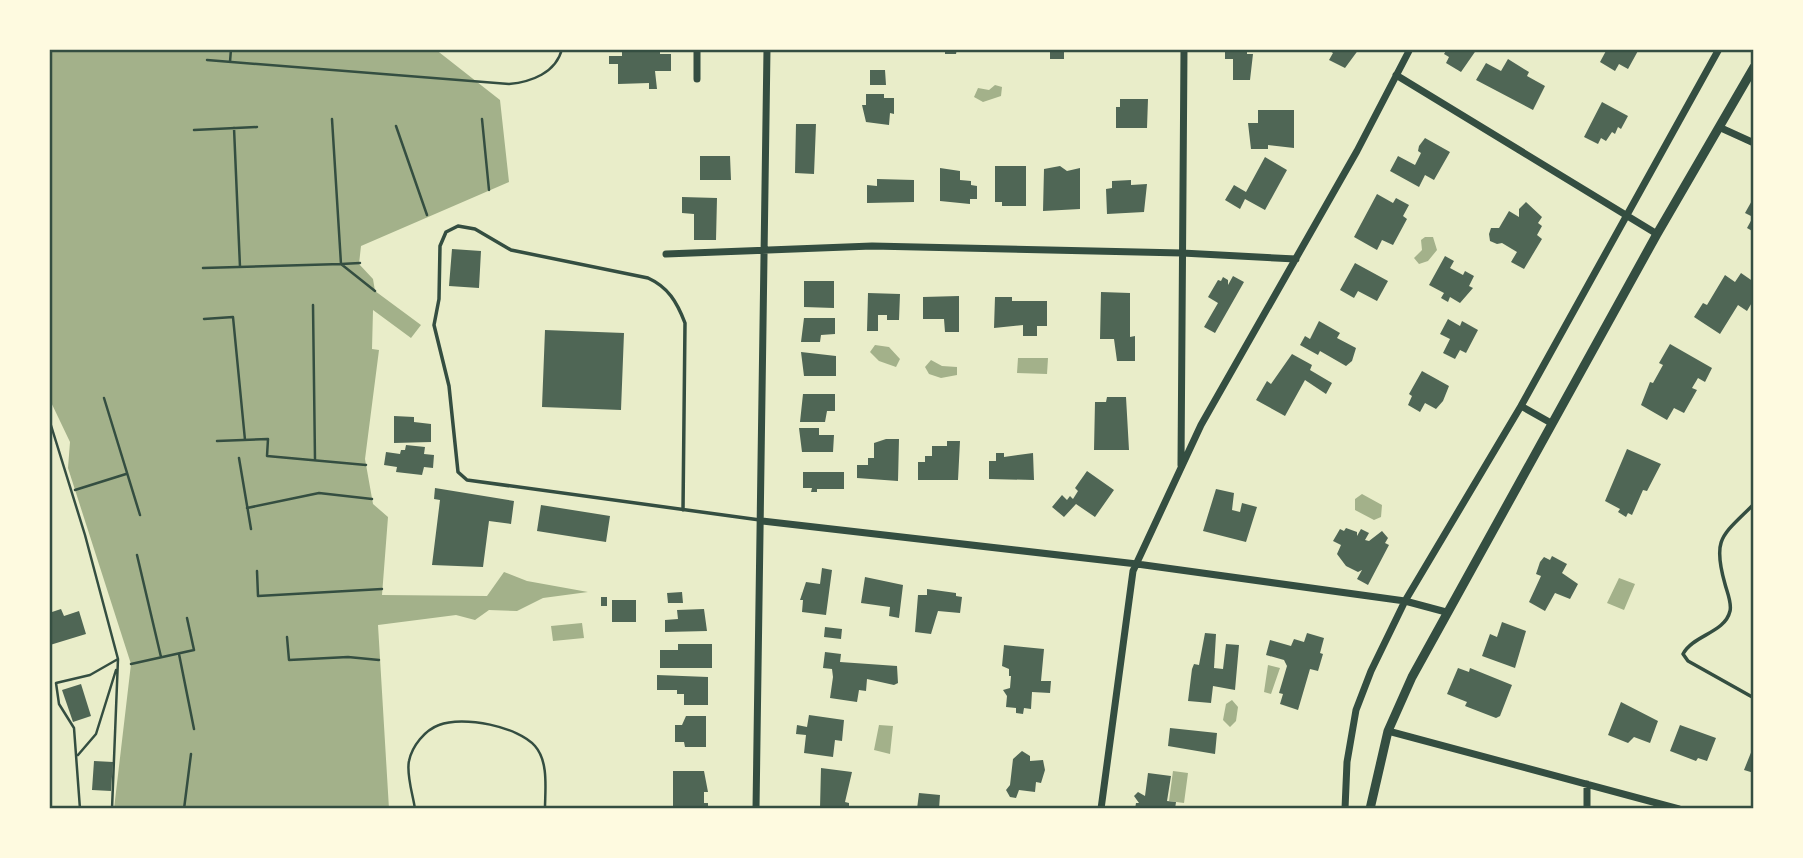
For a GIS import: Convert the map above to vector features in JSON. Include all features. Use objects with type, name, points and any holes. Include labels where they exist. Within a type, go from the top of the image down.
[{"type":"street","points":[[697,49],[697,79]]},
{"type":"street","points":[[756,809],[767,49]]},
{"type":"street","points":[[1181,469],[1184,49]]},
{"type":"street","points":[[1101,809],[1133,571],[1201,425],[1410,49]]},
{"type":"street","points":[[1345,809],[1347,762],[1356,710],[1371,671],[1405,601],[1521,406],[1719,49]]},
{"type":"street","points":[[1370,809],[1388,731],[1412,677],[1551,423],[1754,66]]},
{"type":"street","points":[[1396,75],[1657,234]]},
{"type":"street","points":[[1721,128],[1754,143]]},
{"type":"street","points":[[666,254],[872,246],[1296,258]]},
{"type":"street","points":[[1521,406],[1551,423]]},
{"type":"street","points":[[762,521],[1137,564],[1405,601],[1446,612]]},
{"type":"street","points":[[1388,731],[1679,809]]},
{"type":"street","points":[[1587,783],[1587,809]]},
{"type":"lane","points":[[683,510],[685,323],[678,304],[662,284],[648,278],[511,250],[475,229],[458,226],[446,232],[440,246],[439,299],[434,325],[449,386],[458,472],[467,480],[762,521]]},
{"type":"lane","points":[[1754,504],[1723,536],[1717,557],[1731,608],[1725,622],[1687,645],[1683,654],[1688,661],[1754,698]]},
{"type":"path","points":[[230,62],[231,49]]},
{"type":"path","points":[[207,60],[509,84],[542,74],[551,68],[562,49]]},
{"type":"path","points":[[332,119],[341,264],[375,291]]},
{"type":"path","points":[[482,119],[489,190]]},
{"type":"path","points":[[396,126],[427,215]]},
{"type":"path","points":[[194,130],[257,127]]},
{"type":"path","points":[[234,128],[240,267]]},
{"type":"path","points":[[203,268],[359,263]]},
{"type":"path","points":[[313,306],[315,460]]},
{"type":"path","points":[[204,319],[233,317],[244,440]]},
{"type":"path","points":[[104,398],[140,515]]},
{"type":"path","points":[[49,419],[85,535],[118,659],[96,734],[78,755]]},
{"type":"path","points":[[218,441],[268,439],[267,456],[366,465]]},
{"type":"path","points":[[239,458],[251,529]]},
{"type":"path","points":[[75,490],[127,474]]},
{"type":"path","points":[[247,509],[319,493],[372,499]]},
{"type":"path","points":[[137,555],[161,657]]},
{"type":"path","points":[[257,571],[258,596],[382,589]]},
{"type":"path","points":[[131,664],[194,650],[187,618]]},
{"type":"path","points":[[287,637],[289,660],[348,657],[379,660]]},
{"type":"path","points":[[179,654],[194,729]]},
{"type":"path","points":[[80,809],[74,728],[59,704],[56,683],[90,676],[118,659]]},
{"type":"path","points":[[112,809],[117,664]]},
{"type":"path","points":[[415,809],[409,761],[420,738],[440,724],[475,723],[508,728],[534,745],[542,758],[545,809]]},
{"type":"path","points":[[184,809],[191,754]]},
{"type":"shaded area","points":[[49,49],[435,49],[500,100],[509,182],[361,246],[359,264],[373,279],[375,291],[421,325],[411,338],[373,310],[372,349],[379,350],[365,459],[373,504],[388,517],[382,595],[487,596],[504,572],[527,581],[588,592],[543,598],[517,611],[489,610],[475,620],[456,615],[378,625],[389,809],[114,809],[131,664],[68,468],[70,442],[49,398]]},
{"type":"shaded area","points":[[995,85],[1002,87],[1001,96],[983,102],[974,97],[978,88],[989,90]]},
{"type":"shaded area","points":[[1433,237],[1437,250],[1428,261],[1419,264],[1414,258],[1422,250],[1421,240]]},
{"type":"shaded area","points":[[875,345],[889,347],[900,359],[896,367],[879,361],[870,352]]},
{"type":"shaded area","points":[[1018,358],[1048,358],[1047,374],[1017,373]]},
{"type":"shaded area","points":[[931,360],[942,366],[957,367],[957,375],[941,378],[929,374],[925,367]]},
{"type":"shaded area","points":[[1362,494],[1382,505],[1381,517],[1374,520],[1355,510],[1355,499]]},
{"type":"shaded area","points":[[1619,578],[1635,584],[1624,610],[1607,603]]},
{"type":"shaded area","points":[[582,623],[584,638],[553,641],[551,626]]},
{"type":"shaded area","points":[[1268,665],[1280,668],[1271,694],[1264,692]]},
{"type":"shaded area","points":[[1232,700],[1238,707],[1236,721],[1230,727],[1223,720],[1226,704]]},
{"type":"shaded area","points":[[879,725],[893,726],[890,754],[874,750]]},
{"type":"shaded area","points":[[1173,771],[1188,773],[1184,803],[1169,801]]},
{"type":"building","points":[[660,49],[660,54],[671,54],[671,71],[655,71],[657,89],[649,89],[649,83],[618,84],[618,64],[609,64],[609,56],[622,56],[622,51]]},
{"type":"building","points":[[945,49],[957,49],[956,54],[945,54]]},
{"type":"building","points":[[1050,49],[1064,49],[1064,59],[1050,59]]},
{"type":"building","points":[[1225,49],[1247,49],[1247,54],[1253,54],[1250,80],[1233,80],[1233,59],[1225,59]]},
{"type":"building","points":[[1327,49],[1359,49],[1345,68],[1329,60],[1333,53]]},
{"type":"building","points":[[1447,49],[1477,49],[1461,72],[1446,63],[1449,57],[1444,54]]},
{"type":"building","points":[[1607,49],[1639,49],[1628,69],[1619,64],[1615,71],[1600,62]]},
{"type":"building","points":[[1508,59],[1529,72],[1527,76],[1545,86],[1533,110],[1476,80],[1486,63],[1501,71]]},
{"type":"building","points":[[870,70],[885,70],[886,85],[870,85]]},
{"type":"building","points":[[866,94],[884,94],[884,98],[894,98],[894,114],[890,113],[889,125],[866,122],[862,105],[866,105]]},
{"type":"building","points":[[1120,99],[1148,99],[1147,128],[1116,128],[1116,107],[1120,107]]},
{"type":"building","points":[[1602,102],[1628,116],[1621,129],[1618,127],[1615,134],[1612,132],[1606,141],[1601,138],[1598,144],[1584,137]]},
{"type":"building","points":[[1258,110],[1294,110],[1294,148],[1268,145],[1268,149],[1251,149],[1248,123],[1258,123]]},
{"type":"building","points":[[796,124],[816,124],[814,174],[795,173]]},
{"type":"building","points":[[1425,138],[1450,152],[1434,180],[1425,175],[1419,187],[1390,171],[1398,156],[1415,165],[1421,153],[1418,151],[1419,146]]},
{"type":"building","points":[[700,156],[730,156],[731,180],[700,180]]},
{"type":"building","points":[[1265,157],[1287,170],[1265,210],[1245,199],[1240,209],[1225,200],[1234,185],[1246,192]]},
{"type":"building","points":[[995,166],[1026,166],[1026,206],[1002,206],[1002,202],[995,202]]},
{"type":"building","points":[[1060,166],[1067,171],[1080,168],[1080,209],[1043,211],[1044,169]]},
{"type":"building","points":[[940,168],[960,171],[960,180],[971,181],[971,185],[977,186],[977,199],[970,199],[970,204],[940,201]]},
{"type":"building","points":[[877,179],[914,180],[914,202],[867,203],[867,185],[877,186]]},
{"type":"building","points":[[1131,180],[1131,185],[1147,184],[1144,212],[1107,214],[1106,189],[1112,188],[1112,181]]},
{"type":"building","points":[[1377,194],[1393,203],[1396,198],[1409,205],[1403,216],[1407,219],[1393,245],[1382,240],[1377,250],[1354,237]]},
{"type":"building","points":[[682,197],[717,198],[716,240],[694,240],[694,214],[682,213]]},
{"type":"building","points":[[1754,197],[1754,232],[1747,228],[1753,217],[1745,213]]},
{"type":"building","points":[[1526,202],[1542,217],[1538,223],[1542,226],[1537,235],[1542,239],[1524,269],[1511,262],[1517,252],[1502,243],[1490,241],[1489,234],[1491,228],[1499,228],[1509,211],[1519,217],[1519,209]]},
{"type":"building","points":[[452,249],[481,251],[479,288],[449,286]]},
{"type":"building","points":[[1445,256],[1454,261],[1450,268],[1463,275],[1465,271],[1474,276],[1469,286],[1473,288],[1460,303],[1450,297],[1448,302],[1441,298],[1444,293],[1429,285]]},
{"type":"building","points":[[1355,263],[1388,281],[1377,301],[1358,291],[1354,298],[1340,290]]},
{"type":"building","points":[[1741,273],[1754,282],[1754,299],[1747,311],[1738,305],[1720,334],[1694,317],[1703,303],[1707,305],[1725,275],[1735,282]]},
{"type":"building","points":[[1233,276],[1244,282],[1215,333],[1204,327],[1218,303],[1208,297],[1218,280],[1221,281],[1223,277],[1228,280],[1228,285]]},
{"type":"building","points":[[804,281],[834,281],[834,308],[804,307]]},
{"type":"building","points":[[1101,292],[1130,293],[1130,337],[1135,336],[1135,361],[1117,361],[1114,339],[1100,339]]},
{"type":"building","points":[[868,293],[900,294],[899,320],[887,320],[887,315],[878,315],[878,331],[867,331]]},
{"type":"building","points":[[959,296],[959,332],[945,332],[944,319],[923,319],[923,297]]},
{"type":"building","points":[[995,297],[1012,297],[1012,301],[1047,301],[1047,326],[1037,326],[1037,336],[1023,336],[1023,325],[994,328]]},
{"type":"building","points":[[804,318],[835,318],[835,334],[821,335],[820,342],[801,342]]},
{"type":"building","points":[[1448,319],[1460,326],[1462,321],[1478,330],[1466,353],[1460,350],[1455,359],[1443,353],[1450,339],[1440,334]]},
{"type":"building","points":[[1319,321],[1340,333],[1337,338],[1356,348],[1352,361],[1346,366],[1320,351],[1318,355],[1300,345],[1305,336],[1310,339]]},
{"type":"building","points":[[545,330],[624,333],[621,410],[542,407]]},
{"type":"building","points":[[1670,344],[1712,368],[1705,382],[1698,378],[1692,388],[1697,390],[1684,413],[1674,408],[1667,420],[1641,405],[1650,382],[1653,383],[1663,365],[1659,363]]},
{"type":"building","points":[[801,352],[836,356],[836,376],[804,376]]},
{"type":"building","points":[[1292,354],[1312,365],[1310,370],[1332,383],[1326,394],[1305,380],[1285,416],[1256,400],[1267,381],[1271,384]]},
{"type":"building","points":[[1422,371],[1449,386],[1443,401],[1436,409],[1425,403],[1420,412],[1408,405],[1412,396],[1409,394]]},
{"type":"building","points":[[803,394],[835,394],[835,411],[827,411],[825,422],[800,422]]},
{"type":"building","points":[[1107,397],[1126,397],[1129,450],[1094,450],[1095,402],[1106,402]]},
{"type":"building","points":[[394,416],[414,417],[414,422],[431,424],[431,442],[394,443]]},
{"type":"building","points":[[799,428],[819,428],[819,435],[834,435],[833,452],[802,452]]},
{"type":"building","points":[[899,439],[898,481],[857,478],[857,465],[868,465],[868,458],[874,458],[874,443]]},
{"type":"building","points":[[947,441],[960,441],[958,480],[918,480],[918,462],[925,462],[925,456],[932,456],[932,446],[947,446]]},
{"type":"building","points":[[406,445],[425,447],[424,454],[434,455],[433,468],[424,467],[422,475],[396,472],[397,467],[384,465],[386,452],[400,454]]},
{"type":"building","points":[[1627,449],[1661,464],[1647,491],[1643,490],[1632,515],[1628,513],[1626,517],[1618,512],[1620,509],[1605,501]]},
{"type":"building","points":[[996,453],[1004,453],[1004,457],[1033,453],[1034,480],[989,479],[989,461],[996,461]]},
{"type":"building","points":[[1087,471],[1114,490],[1095,517],[1076,504],[1064,517],[1052,507],[1062,495],[1067,500],[1070,496],[1073,499],[1078,491],[1075,488]]},
{"type":"building","points":[[803,472],[844,472],[844,489],[817,489],[817,492],[811,492],[812,488],[803,488]]},
{"type":"building","points":[[435,488],[514,501],[511,524],[489,521],[483,567],[432,565],[440,500],[434,499]]},
{"type":"building","points":[[1216,489],[1234,493],[1232,510],[1240,512],[1242,503],[1257,507],[1246,542],[1203,531]]},
{"type":"building","points":[[541,505],[610,516],[606,542],[537,531]]},
{"type":"building","points":[[1346,528],[1357,532],[1357,536],[1361,529],[1369,533],[1365,540],[1369,541],[1382,531],[1388,538],[1385,543],[1389,545],[1368,585],[1357,579],[1362,570],[1358,572],[1346,566],[1337,554],[1341,545],[1333,541],[1340,529],[1344,531]]},
{"type":"building","points":[[1552,556],[1567,564],[1562,573],[1578,584],[1570,599],[1555,593],[1545,611],[1529,602],[1541,576],[1536,574],[1540,562],[1544,557],[1550,560]]},
{"type":"building","points":[[822,568],[832,570],[826,615],[802,612],[803,600],[800,600],[806,582],[820,584]]},
{"type":"building","points":[[865,577],[903,585],[899,618],[889,616],[890,607],[861,603]]},
{"type":"building","points":[[927,589],[956,593],[956,596],[962,597],[960,613],[938,611],[931,634],[915,632],[918,595],[927,595]]},
{"type":"building","points":[[682,592],[683,603],[668,603],[667,593]]},
{"type":"building","points":[[601,597],[607,597],[607,606],[601,606]]},
{"type":"building","points":[[612,600],[636,600],[636,622],[612,622]]},
{"type":"building","points":[[61,609],[64,616],[79,611],[86,634],[50,645],[49,613]]},
{"type":"building","points":[[704,609],[707,631],[665,632],[665,620],[678,619],[677,610]]},
{"type":"building","points":[[1502,622],[1526,631],[1515,668],[1482,656],[1490,634],[1497,637]]},
{"type":"building","points":[[825,627],[842,629],[841,639],[824,637]]},
{"type":"building","points":[[1205,633],[1216,634],[1214,668],[1223,669],[1226,644],[1239,645],[1235,690],[1213,686],[1211,703],[1188,701],[1192,669],[1194,664],[1199,665]]},
{"type":"building","points":[[1307,633],[1324,638],[1320,653],[1323,654],[1318,671],[1310,669],[1298,710],[1280,704],[1283,694],[1279,693],[1287,666],[1284,660],[1266,655],[1270,640],[1291,646],[1294,639],[1304,642]]},
{"type":"building","points":[[678,644],[712,644],[712,668],[660,668],[660,650],[678,650]]},
{"type":"building","points":[[1004,645],[1044,649],[1041,681],[1051,681],[1050,693],[1032,692],[1031,709],[1024,708],[1023,714],[1016,713],[1016,708],[1006,707],[1007,696],[1003,690],[1010,688],[1011,676],[1009,669],[1002,666]]},
{"type":"building","points":[[825,652],[841,654],[840,662],[897,666],[898,683],[894,685],[867,679],[866,691],[859,690],[857,702],[830,698],[833,677],[832,669],[823,668]]},
{"type":"building","points":[[1458,668],[1469,672],[1470,668],[1512,685],[1500,716],[1496,718],[1465,706],[1467,702],[1447,694]]},
{"type":"building","points":[[657,675],[708,677],[708,705],[684,705],[684,694],[677,694],[677,690],[657,690]]},
{"type":"building","points":[[81,684],[91,716],[73,722],[62,690]]},
{"type":"building","points":[[1621,702],[1658,721],[1650,743],[1634,737],[1628,743],[1608,735]]},
{"type":"building","points":[[809,715],[844,720],[842,741],[835,740],[833,757],[804,753],[806,735],[796,734],[797,725],[807,727]]},
{"type":"building","points":[[686,716],[706,716],[706,747],[685,747],[684,742],[675,742],[675,725],[682,725]]},
{"type":"building","points":[[1680,725],[1716,738],[1707,761],[1698,758],[1696,761],[1670,751]]},
{"type":"building","points":[[1170,728],[1217,733],[1215,754],[1168,746]]},
{"type":"building","points":[[1754,745],[1754,773],[1744,770]]},
{"type":"building","points":[[1022,751],[1030,756],[1030,761],[1043,760],[1045,770],[1041,783],[1036,782],[1035,792],[1019,790],[1016,798],[1010,797],[1006,790],[1010,785],[1013,759]]},
{"type":"building","points":[[94,761],[113,762],[111,791],[92,790]]},
{"type":"building","points":[[821,768],[852,772],[845,802],[849,803],[849,809],[820,808]]},
{"type":"building","points":[[673,771],[704,771],[708,792],[704,792],[704,803],[708,803],[708,809],[673,809]]},
{"type":"building","points":[[1148,773],[1171,776],[1167,801],[1176,802],[1175,809],[1135,809],[1136,803],[1139,803],[1134,796],[1138,792],[1145,796]]},
{"type":"building","points":[[919,793],[940,795],[939,809],[917,809]]},
{"type":"building","points":[[1525,806],[1545,806],[1545,809],[1525,809]]}]
